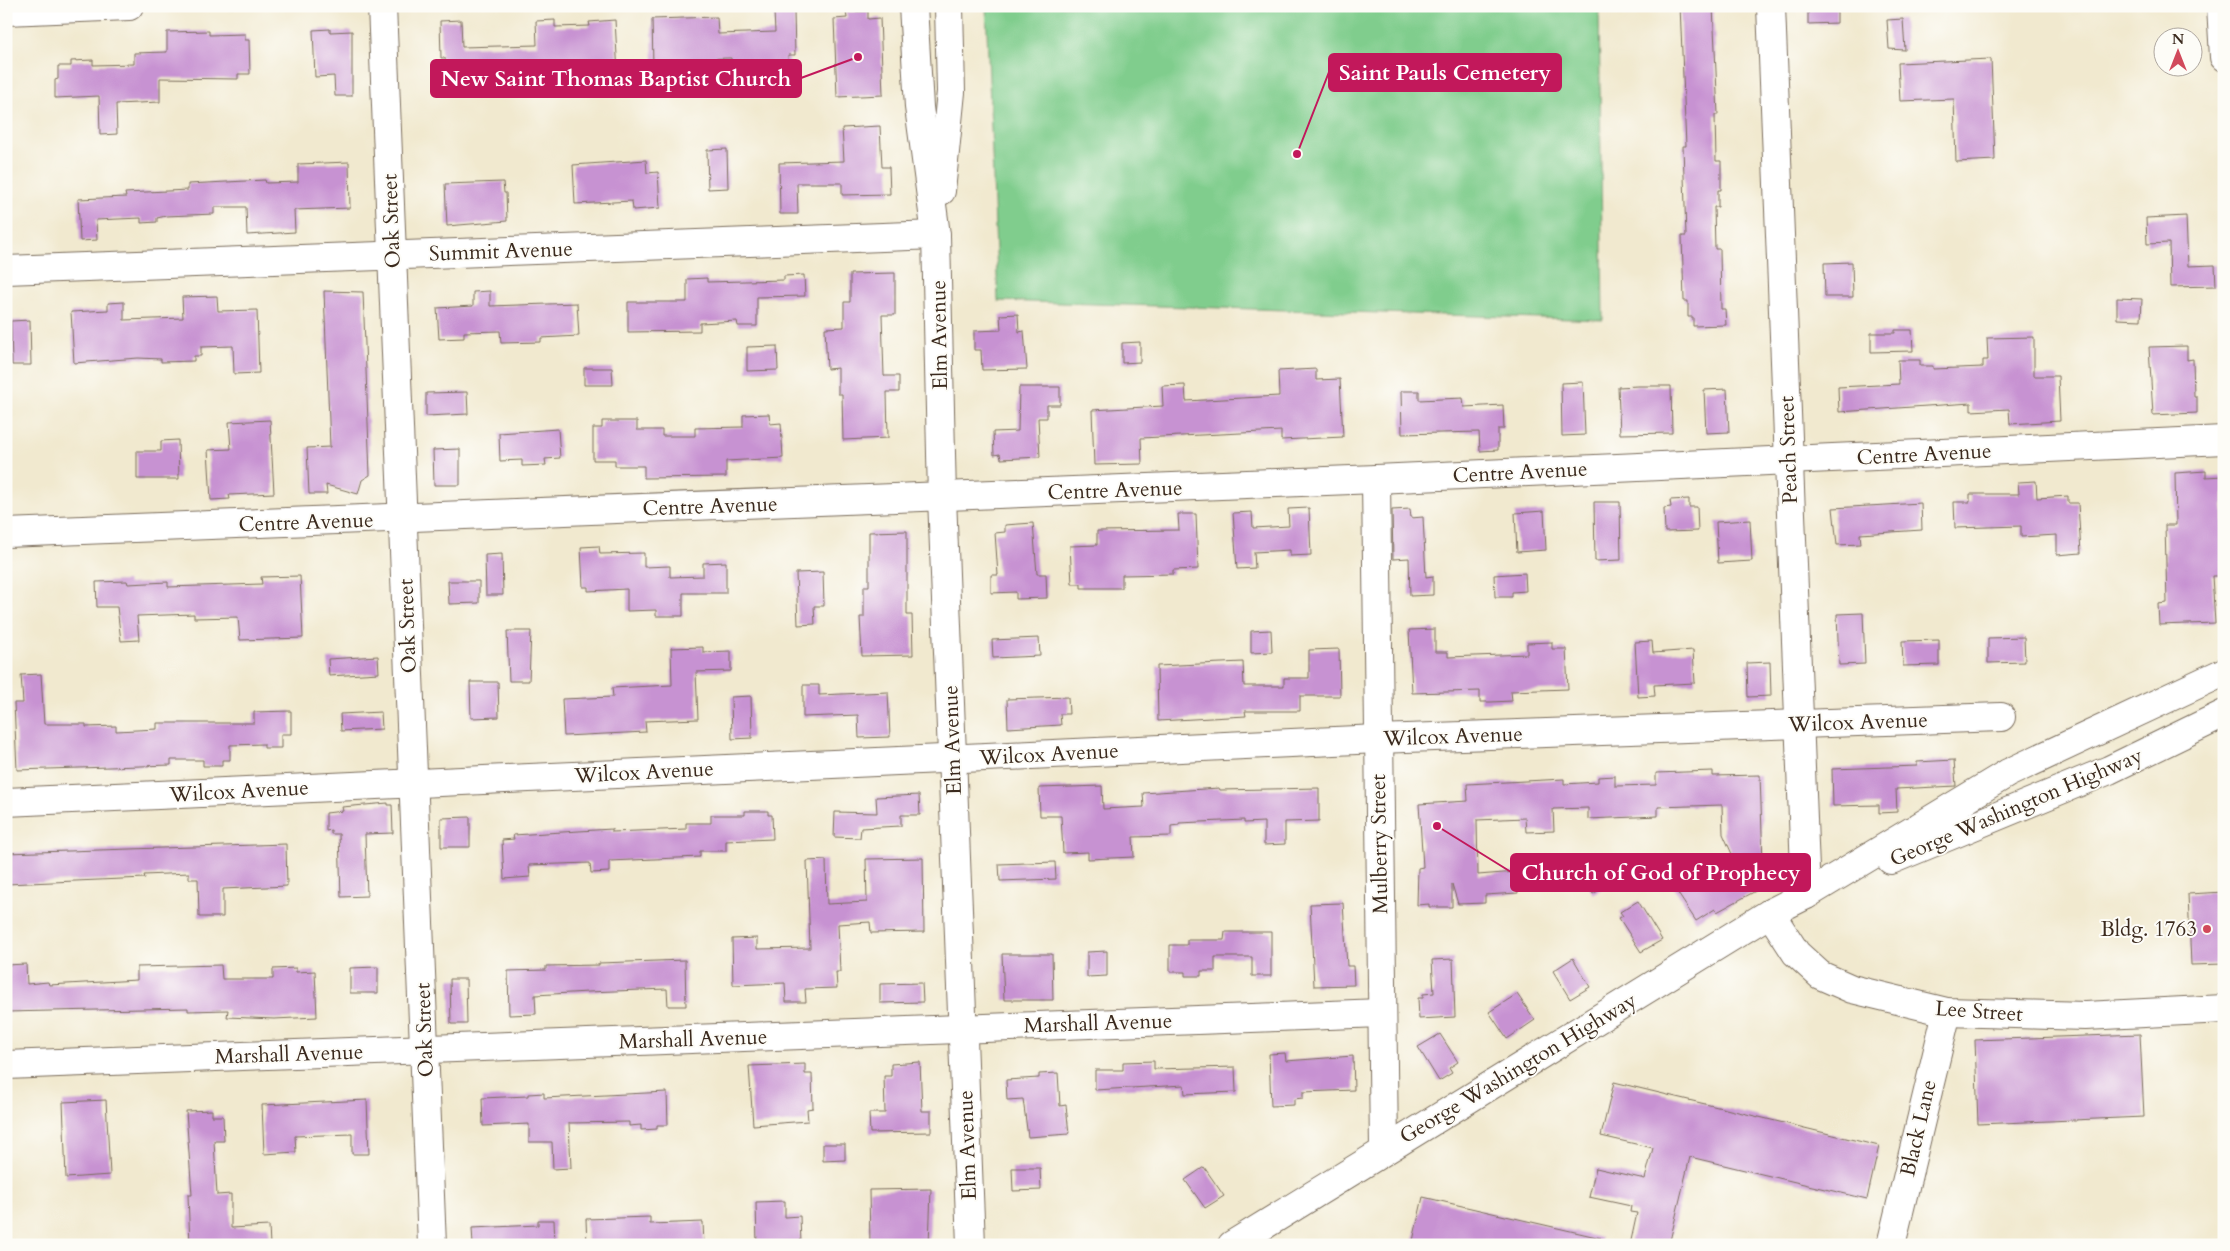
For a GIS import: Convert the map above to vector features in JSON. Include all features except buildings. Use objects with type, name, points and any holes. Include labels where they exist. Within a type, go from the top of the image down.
[{"type":"street","points":[[6,11],[129,6]]},
{"type":"street","name":"Oak Street","points":[[382,6],[432,1245]]},
{"type":"street","name":"Elm Avenue","points":[[913,6],[919,107],[936,235],[942,496],[971,1245]]},
{"type":"street","name":"Elm Avenue","points":[[936,235],[951,92],[949,6]]},
{"type":"street","name":"Peach Street","points":[[1771,6],[1806,895]]},
{"type":"street","points":[[2221,6],[2224,57]]},
{"type":"street","name":"Summit Avenue","points":[[6,270],[936,235]]},
{"type":"street","name":"Centre Avenue","points":[[6,533],[1376,479],[2224,440]]},
{"type":"street","name":"Mulberry Street","points":[[1376,479],[1384,1150]]},
{"type":"street","name":"George Washington Highway","points":[[1232,1245],[1770,914],[1806,895],[2008,773],[2224,672]]},
{"type":"street","name":"George Washington Highway","points":[[1806,895],[2109,770],[2224,714]]},
{"type":"street","name":"Wilcox Avenue","points":[[6,802],[1378,739],[2001,718]]},
{"type":"street","name":"Lee Street","points":[[1770,914],[1796,953],[1820,975],[1852,989],[1947,1012],[2085,1016],[2224,1009]]},
{"type":"street","name":"Black Lane","points":[[1891,1245],[1947,1012]]},
{"type":"street","name":"Marshall Avenue","points":[[6,1065],[1381,1013]]},
{"type":"green space","points":[[986,6],[1599,6],[1603,320],[998,301]]},
{"type":"place","name":"New Saint Thomas Baptist Church","points":[[858,57]]},
{"type":"place","name":"Saint Pauls Cemetery","points":[[1297,154]]},
{"type":"place","name":"Church of God of Prophecy","points":[[1437,826]]},
{"type":"place","name":"Bldg. 1763","points":[[2207,929]]}]
